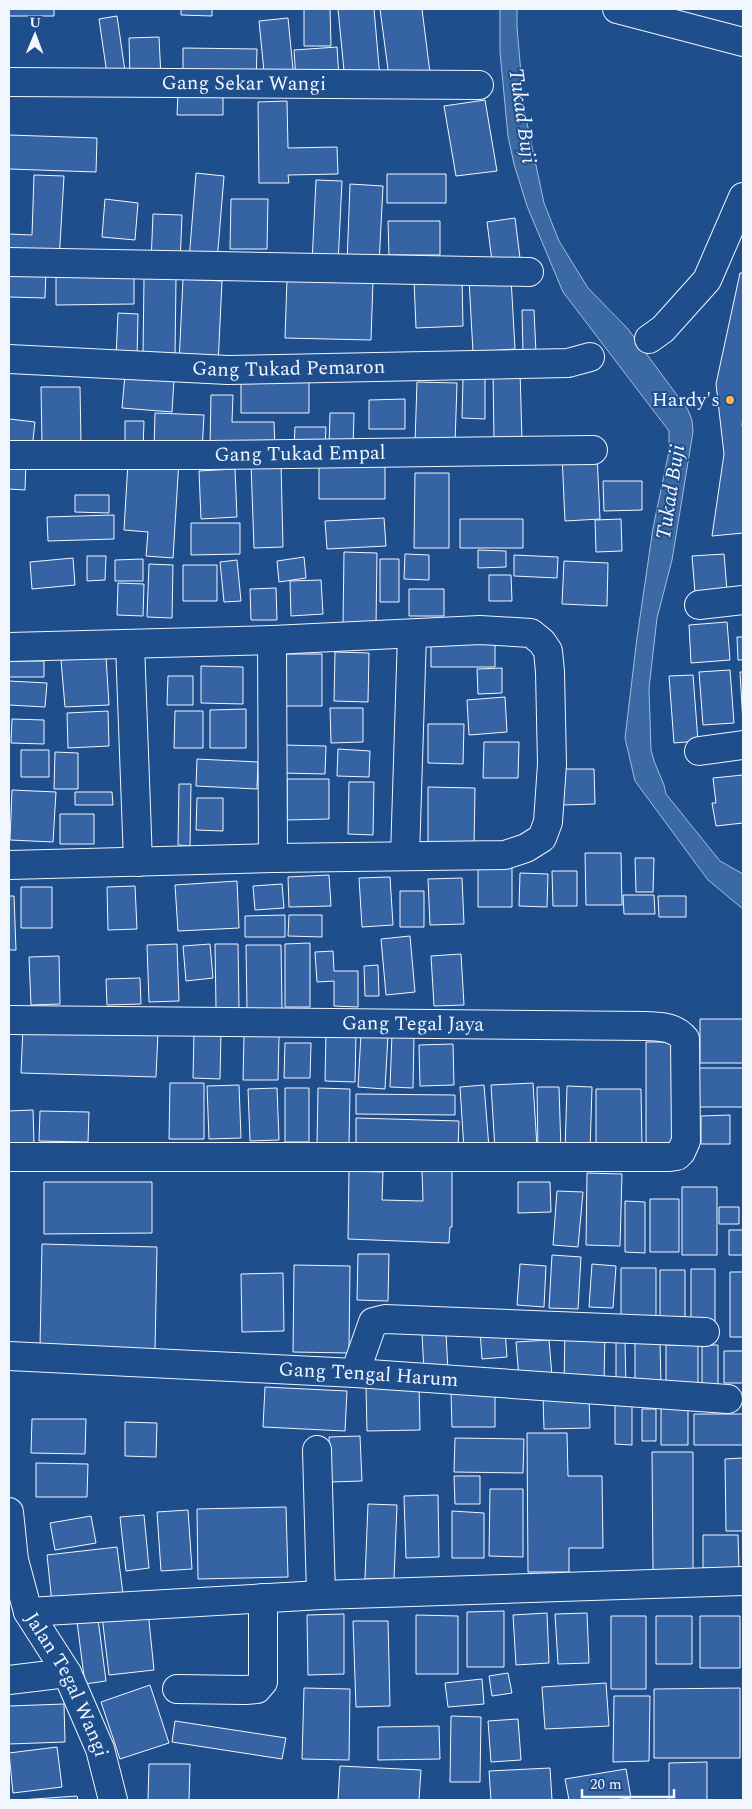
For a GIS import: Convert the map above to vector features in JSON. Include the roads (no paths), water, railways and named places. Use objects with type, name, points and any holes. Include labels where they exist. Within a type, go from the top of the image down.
[{"type":"street","points":[[617,9],[743,42]]},
{"type":"street","name":"Gang Sekar Wangi","points":[[9,82],[479,85]]},
{"type":"street","points":[[649,339],[663,328],[707,280],[743,196]]},
{"type":"street","points":[[9,262],[529,272]]},
{"type":"street","name":"Gang Tukad Pemaron","points":[[9,359],[228,370],[579,360]]},
{"type":"street","name":"Gang Tukad Empal","points":[[9,455],[210,455],[593,450]]},
{"type":"street","points":[[699,605],[743,600]]},
{"type":"street","points":[[9,647],[272,640],[480,630],[531,633],[542,642],[548,651],[552,764],[548,822],[542,838],[526,848],[506,855],[9,864]]},
{"type":"street","points":[[406,856],[412,634]]},
{"type":"street","points":[[272,640],[273,858]]},
{"type":"street","points":[[130,644],[138,862]]},
{"type":"street","points":[[699,751],[743,745]]},
{"type":"street","name":"Gang Tegal Jaya","points":[[9,1020],[669,1028],[679,1032],[685,1039],[687,1132],[681,1152],[677,1156],[670,1157],[9,1157]]},
{"type":"street","points":[[355,1373],[374,1322],[385,1319],[705,1332]]},
{"type":"street","name":"Gang Tengal Harum","points":[[9,1356],[355,1373],[728,1399]]},
{"type":"street","points":[[317,1450],[320,1595]]},
{"type":"street","name":"Jalan Tegal Wangi","points":[[9,1512],[11,1560],[28,1612],[67,1672],[100,1749],[114,1800]]},
{"type":"street","points":[[28,1612],[320,1595],[743,1581]]},
{"type":"street","points":[[177,1689],[257,1689],[263,1682],[263,1598]]},
{"type":"street","points":[[9,1680],[67,1672]]},
{"type":"water","name":"Tukad Buji","points":[[500,9],[517,9],[524,109],[544,203],[559,241],[588,288],[628,329],[688,410],[692,420],[693,432],[672,560],[657,618],[649,688],[651,750],[666,794],[720,861],[743,874],[743,909],[708,880],[635,781],[625,738],[653,528],[669,451],[669,431],[563,292],[527,206],[514,164],[508,136],[500,52]]},
{"type":"place","name":"Hardy's","points":[[730,400]]}]
